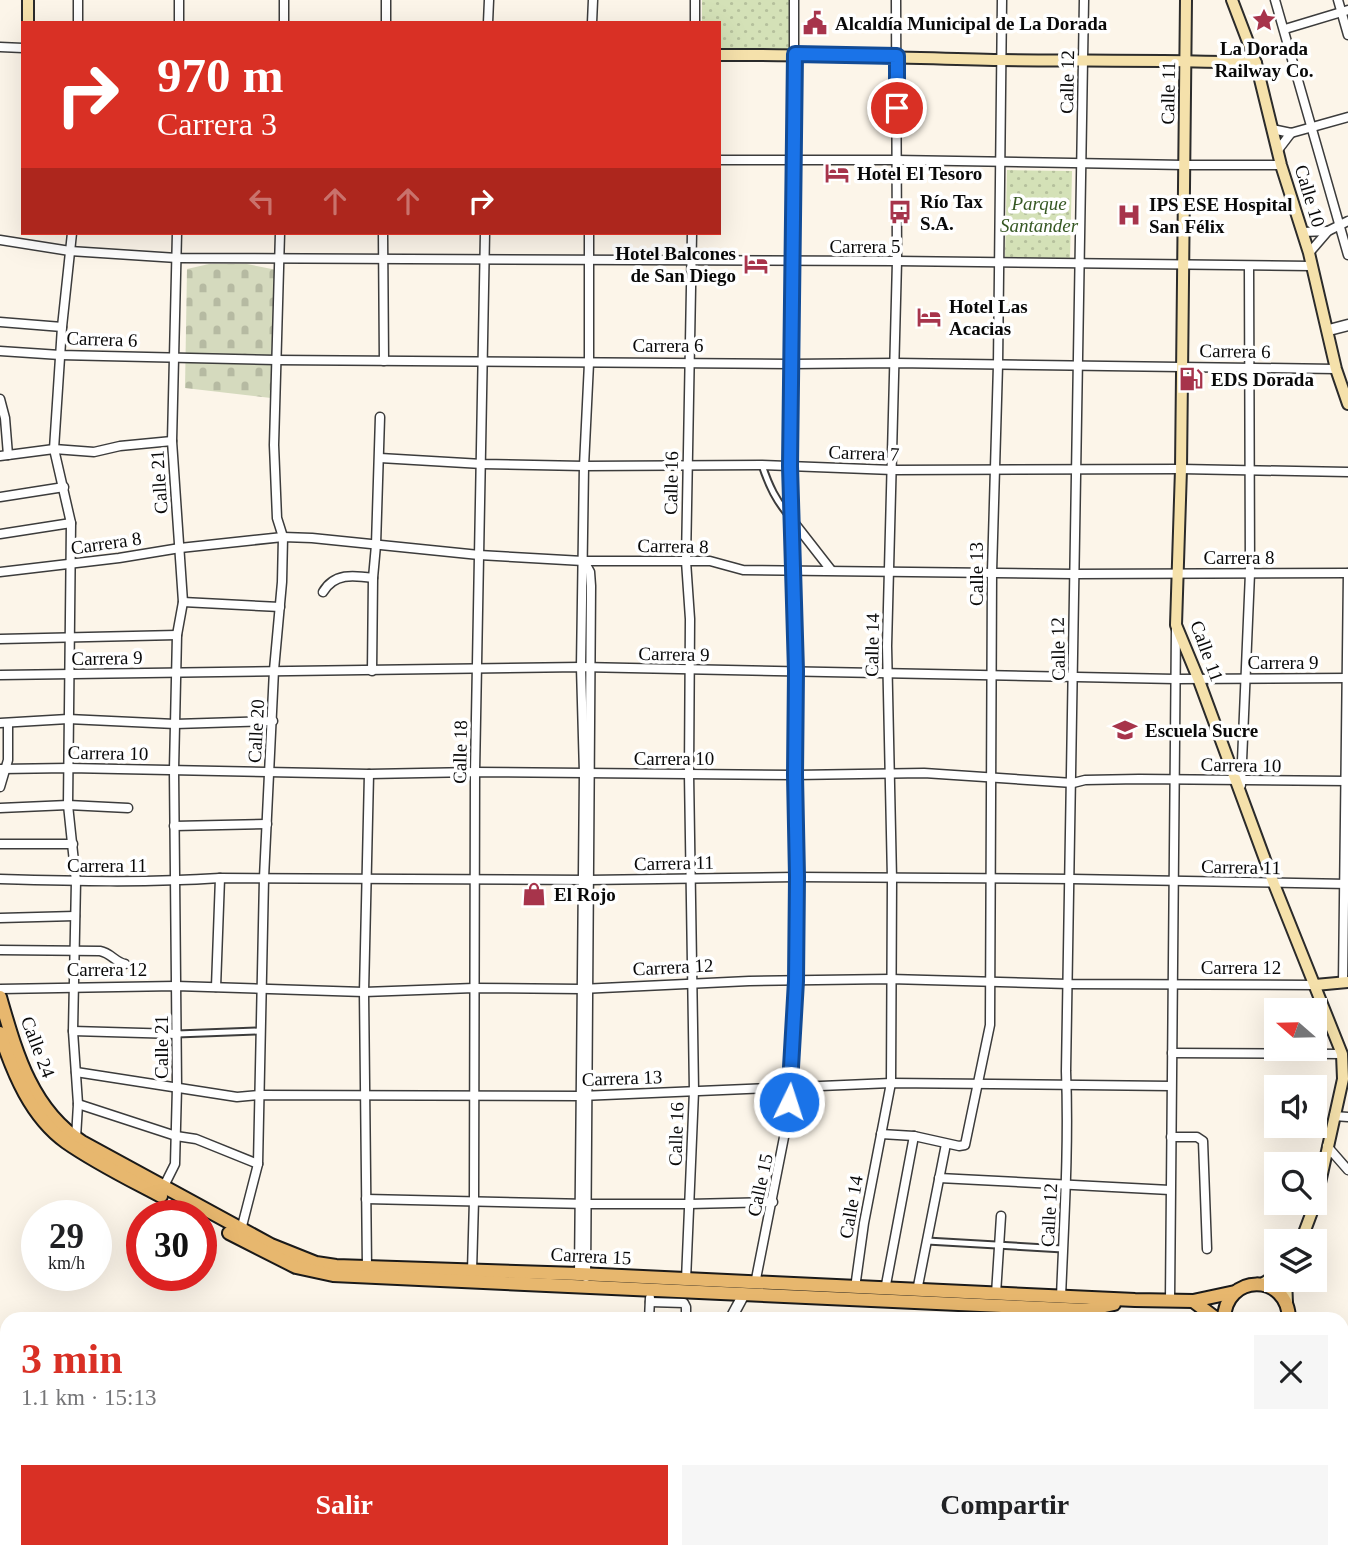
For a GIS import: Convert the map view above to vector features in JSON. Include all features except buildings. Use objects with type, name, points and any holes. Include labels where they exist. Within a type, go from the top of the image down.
[{"type":"main road","points":[[27,21],[28,0]]},
{"type":"main road","name":"Calle 11","points":[[1186,0],[1181,469],[1176,625],[1342,1054],[1346,1079],[1334,1116],[1317,1201],[1306,1229]]},
{"type":"main road","name":"Calle 10","points":[[1232,0],[1256,63],[1281,165],[1309,253],[1336,369],[1348,404]]},
{"type":"main road","points":[[721,55],[1256,63]]},
{"type":"main road","name":"Carrera 12","points":[[1315,985],[1345,982]]},
{"type":"main road","name":"Calle 24","points":[[0,997],[24,1074],[47,1110],[71,1140]]},
{"type":"main road","name":"Calle 24","points":[[0,1033],[24,1093],[43,1118],[71,1140]]},
{"type":"main road","name":"Carrera 15","points":[[71,1140],[241,1230],[316,1263],[583,1280],[650,1296],[744,1294],[1087,1310],[1135,1300]]},
{"type":"main road","name":"Carrera 15","points":[[71,1140],[172,1200]]},
{"type":"main road","name":"Carrera 15","points":[[217,1226],[278,1260],[333,1275],[686,1280],[1193,1301],[1235,1292],[1247,1285],[1262,1284]]},
{"type":"main road","points":[[1262,1284],[1277,1291],[1287,1304]]},
{"type":"main road","points":[[1225,1312],[1226,1305],[1235,1292]]},
{"type":"main road","points":[[1287,1292],[1288,1312]]},
{"type":"main road","points":[[1193,1301],[1207,1312]]},
{"type":"street","points":[[78,0],[78,21]]},
{"type":"street","points":[[179,0],[179,21]]},
{"type":"street","points":[[284,0],[284,21]]},
{"type":"street","points":[[386,0],[386,21]]},
{"type":"street","points":[[488,21],[489,0]]},
{"type":"street","points":[[592,21],[593,0]]},
{"type":"street","points":[[695,0],[695,21]]},
{"type":"street","name":"Calle 15","points":[[755,1284],[783,1148],[791,1087],[796,981],[796,671],[790,518],[794,0]]},
{"type":"street","name":"Calle 14","points":[[855,1288],[864,1223],[891,1083],[892,879],[887,673],[897,261],[896,0]]},
{"type":"street","name":"Calle 13","points":[[946,1144],[965,1145],[990,1026],[992,572],[998,365],[1002,0]]},
{"type":"street","name":"Calle 12","points":[[1060,1297],[1066,1186],[1072,879],[1075,677],[1073,574],[1084,0]]},
{"type":"street","name":"Calle 10","points":[[1275,0],[1312,127],[1344,222],[1348,255]]},
{"type":"street","points":[[1338,0],[1345,11],[1348,35]]},
{"type":"street","points":[[1285,29],[1345,11]]},
{"type":"street","points":[[0,47],[21,48]]},
{"type":"street","points":[[1272,129],[1291,133],[1348,117]]},
{"type":"street","points":[[1278,150],[1291,133]]},
{"type":"street","points":[[721,160],[1281,165]]},
{"type":"street","points":[[1309,253],[1328,231],[1344,222]]},
{"type":"street","points":[[1303,232],[1328,231]]},
{"type":"street","points":[[71,1140],[78,1104],[74,1031],[76,881],[68,805],[71,523],[54,449],[62,327],[72,235]]},
{"type":"street","name":"Calle 21","points":[[163,1188],[175,1164],[177,1087],[174,770],[177,635],[183,601],[172,441],[177,235]]},
{"type":"street","name":"Calle 20","points":[[241,1230],[258,1164],[264,878],[283,537],[277,518],[274,445],[280,235]]},
{"type":"street","points":[[383,235],[384,361]]},
{"type":"street","name":"Calle 18","points":[[472,1271],[475,772],[485,235]]},
{"type":"street","points":[[583,1280],[587,773],[583,561],[589,363],[589,235]]},
{"type":"street","name":"Calle 16","points":[[686,1280],[694,1091],[689,774],[690,619],[686,561],[692,235]]},
{"type":"street","name":"Carrera 5","points":[[0,240],[70,251],[177,258],[897,261],[1311,267]]},
{"type":"street","points":[[1238,780],[1250,573],[1249,267]]},
{"type":"street","points":[[0,322],[62,327]]},
{"type":"street","points":[[1329,333],[1348,328]]},
{"type":"street","name":"Carrera 6","points":[[0,351],[276,360],[894,363],[1336,369]]},
{"type":"street","points":[[0,399],[5,418],[4,456],[54,449],[94,452],[120,446],[172,441]]},
{"type":"street","points":[[372,670],[380,416]]},
{"type":"street","name":"Carrera 7","points":[[380,458],[584,466],[762,465],[892,470],[1181,469],[1348,472]]},
{"type":"street","points":[[762,465],[777,502],[831,570]]},
{"type":"street","points":[[0,497],[64,487]]},
{"type":"street","points":[[0,534],[71,523]]},
{"type":"street","name":"Carrera 8","points":[[0,572],[283,537],[479,555],[583,561],[710,561],[743,570],[1073,574],[1348,573]]},
{"type":"street","points":[[1345,982],[1348,573]]},
{"type":"street","points":[[323,592],[336,578],[373,578]]},
{"type":"street","points":[[183,601],[280,607]]},
{"type":"street","points":[[1170,1300],[1176,625]]},
{"type":"street","points":[[0,639],[177,635]]},
{"type":"street","name":"Carrera 9","points":[[0,675],[584,668],[1175,679],[1347,678]]},
{"type":"street","points":[[0,787],[4,723],[68,719],[175,724],[272,721]]},
{"type":"street","name":"Carrera 10","points":[[3,769],[369,774],[924,773],[1073,783],[1085,780],[1175,779],[1346,781]]},
{"type":"street","points":[[367,1268],[364,992],[369,774]]},
{"type":"street","points":[[0,808],[68,805],[128,808]]},
{"type":"street","points":[[174,826],[267,824]]},
{"type":"street","points":[[0,844],[73,844]]},
{"type":"street","name":"Carrera 11","points":[[0,879],[586,880],[797,877],[1345,884]]},
{"type":"street","points":[[216,987],[220,878]]},
{"type":"street","points":[[0,918],[75,916]]},
{"type":"street","points":[[0,950],[108,952],[125,964]]},
{"type":"street","name":"Carrera 12","points":[[0,989],[176,986],[364,992],[474,988],[585,989],[749,981],[890,979],[1068,984],[1315,985]]},
{"type":"street","points":[[74,1031],[177,1034],[259,1031]]},
{"type":"street","points":[[1172,1053],[1342,1054]]},
{"type":"street","name":"Carrera 13","points":[[76,1072],[237,1097],[585,1096],[891,1083],[1171,1086]]},
{"type":"street","points":[[78,1104],[176,1136],[196,1139],[258,1164]]},
{"type":"street","points":[[1334,1116],[1348,1117]]},
{"type":"street","points":[[881,1134],[914,1136],[946,1144],[917,1291]]},
{"type":"street","points":[[885,1290],[914,1136]]},
{"type":"street","points":[[1171,1137],[1201,1138],[1203,1141],[1207,1249]]},
{"type":"street","points":[[1327,1146],[1348,1171]]},
{"type":"street","points":[[939,1178],[1170,1190]]},
{"type":"street","points":[[366,1199],[689,1205],[773,1202]]},
{"type":"street","points":[[996,1294],[1001,1216]]},
{"type":"street","points":[[926,1241],[1063,1249]]},
{"type":"street","points":[[734,1312],[744,1294]]},
{"type":"street","points":[[649,1312],[650,1296],[684,1303],[686,1312]]},
{"type":"green space","points":[[702,0],[790,0],[789,50],[721,50],[721,21],[702,21]]},
{"type":"green space","name":"Parque Santander","points":[[1007,170],[1072,171],[1070,259],[1005,258]]},
{"type":"green space","points":[[209,264],[247,264],[277,270],[271,398],[185,388],[187,269]]},
{"type":"place","name":"La Dorada Railway Co.","points":[[1264,20]]},
{"type":"place","name":"Alcaldía Municipal de La Dorada","points":[[815,23]]},
{"type":"place","name":"Hotel El Tesoro","points":[[837,173]]},
{"type":"place","name":"Río Tax S.A.","points":[[900,212]]},
{"type":"place","name":"IPS ESE Hospital San Félix","points":[[1129,215]]},
{"type":"place","name":"Hotel Balcones de San Diego","points":[[756,264]]},
{"type":"place","name":"Hotel Las Acacias","points":[[929,317]]},
{"type":"place","name":"EDS Dorada","points":[[1191,379]]},
{"type":"place","name":"Escuela Sucre","points":[[1125,730]]},
{"type":"place","name":"El Rojo","points":[[534,894]]},
{"type":"route","points":[[789,1102],[796,981],[797,877],[796,671],[790,518],[795,54],[897,56],[897,108]]}]
